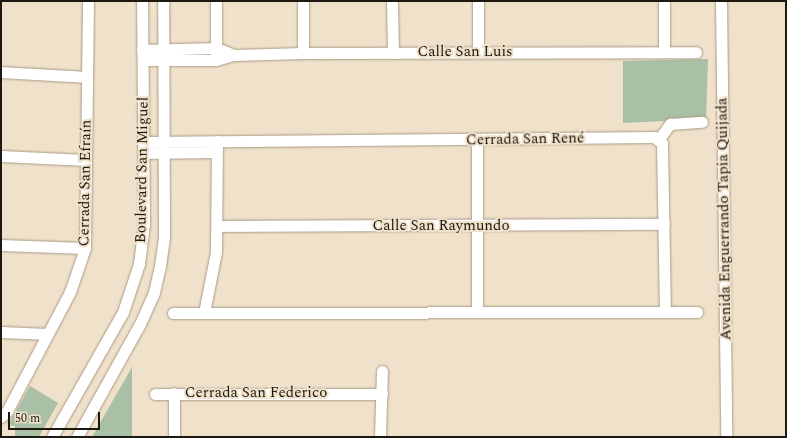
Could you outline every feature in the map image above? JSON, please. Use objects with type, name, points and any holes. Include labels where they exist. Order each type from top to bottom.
[{"type":"street","name":"Cerrada San Efraín","points":[[1,417],[7,411],[70,292],[85,248],[88,1]]},
{"type":"street","name":"Boulevard San Miguel","points":[[52,437],[123,312],[132,290],[139,264],[144,224],[142,1]]},
{"type":"street","name":"Boulevard San Miguel","points":[[77,437],[140,324],[154,292],[164,237],[163,1]]},
{"type":"street","points":[[216,1],[216,60]]},
{"type":"street","points":[[303,1],[303,53]]},
{"type":"street","points":[[392,1],[393,53]]},
{"type":"street","points":[[478,1],[478,52]]},
{"type":"street","points":[[664,1],[664,52]]},
{"type":"street","name":"Avenida Enguerrando Tapia Quijada","points":[[721,1],[726,437]]},
{"type":"street","name":"Calle San Luis","points":[[143,55],[216,48],[234,55]]},
{"type":"street","name":"Calle San Luis","points":[[163,54],[216,60],[234,55],[303,53],[696,52]]},
{"type":"street","points":[[1,72],[87,78]]},
{"type":"street","points":[[665,311],[662,143],[659,139],[670,124],[702,122]]},
{"type":"street","name":"Cerrada San René","points":[[164,147],[217,141],[477,140],[654,137],[659,139]]},
{"type":"street","points":[[476,312],[477,140]]},
{"type":"street","points":[[204,313],[215,268],[217,226],[217,141]]},
{"type":"street","name":"Cerrada San René","points":[[143,147],[164,147],[217,152]]},
{"type":"street","points":[[1,156],[86,160]]},
{"type":"street","name":"Calle San Raymundo","points":[[217,226],[664,224]]},
{"type":"street","points":[[1,245],[85,248]]},
{"type":"street","points":[[173,313],[697,312]]},
{"type":"street","points":[[1,332],[47,334]]},
{"type":"street","points":[[380,437],[382,371]]},
{"type":"street","points":[[155,394],[174,393]]},
{"type":"street","name":"Cerrada San Federico","points":[[174,437],[174,393],[382,394]]},
{"type":"green space","points":[[708,59],[706,119],[623,123],[623,61]]},
{"type":"green space","points":[[132,367],[132,437],[92,437]]},
{"type":"green space","points":[[30,386],[58,403],[39,437],[15,437],[15,426],[8,425]]}]
